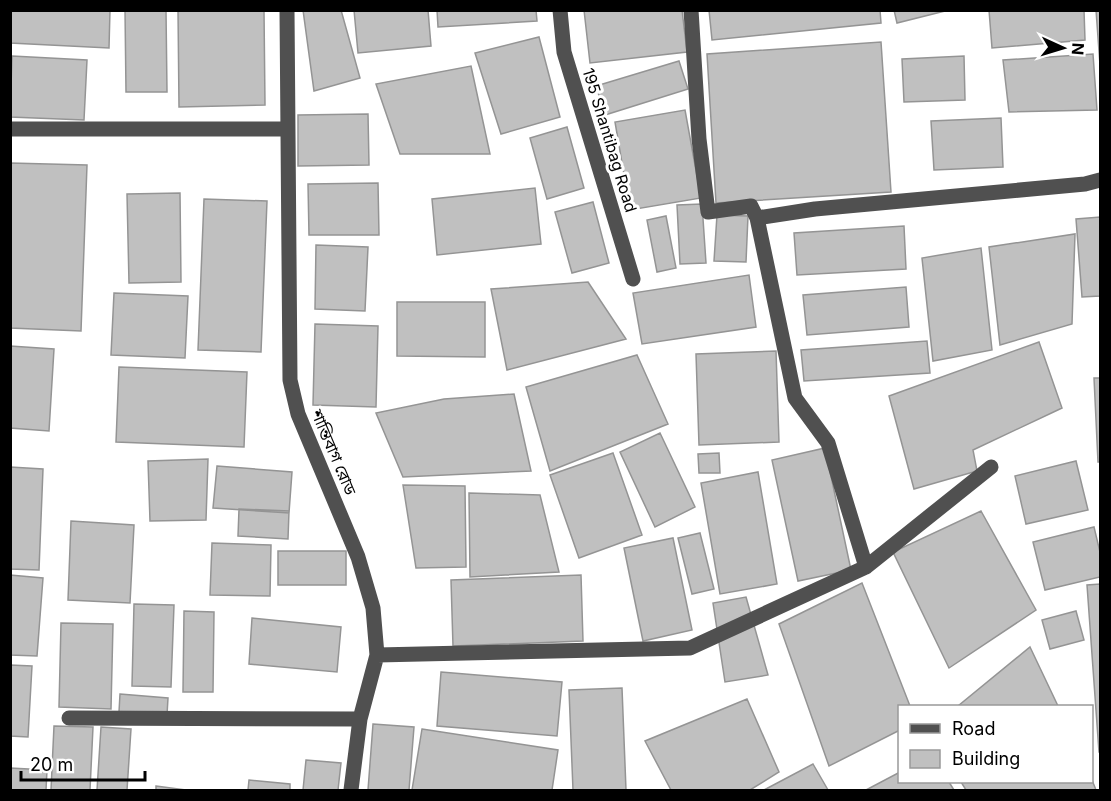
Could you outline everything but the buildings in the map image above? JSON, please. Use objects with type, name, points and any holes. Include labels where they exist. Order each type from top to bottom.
[{"type":"street","name":"শান্তিবাগ রোড","points":[[287,10],[290,380],[298,414],[358,557],[374,608],[377,655],[360,719],[351,790]]},
{"type":"street","name":"195 Shantibag Road","points":[[560,10],[564,52],[633,279]]},
{"type":"street","points":[[691,10],[699,139],[708,212],[751,206],[757,218],[795,398],[828,443],[866,567]]},
{"type":"street","points":[[10,129],[287,129]]},
{"type":"street","points":[[757,218],[815,209],[890,204],[1085,184],[1101,180]]},
{"type":"street","points":[[377,655],[690,648],[866,567],[991,467]]},
{"type":"street","points":[[69,718],[360,719]]}]
